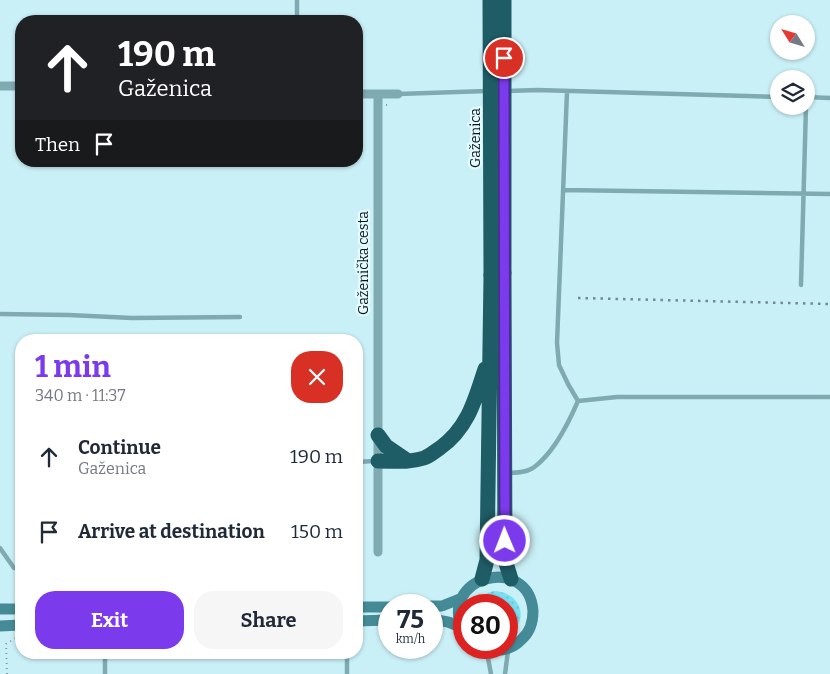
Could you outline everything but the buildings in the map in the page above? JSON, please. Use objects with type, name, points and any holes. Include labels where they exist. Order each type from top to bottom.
[{"type":"highway","name":"Gaženica","points":[[490,0],[498,274]]},
{"type":"highway","points":[[504,0],[498,274],[505,560],[511,579]]},
{"type":"highway","points":[[482,579],[487,560],[490,353],[498,274]]},
{"type":"highway","points":[[378,461],[408,461],[425,458],[451,440],[473,407],[490,353]]},
{"type":"highway","points":[[378,435],[386,446],[408,461]]},
{"type":"main road","points":[[464,594],[482,579],[492,576],[511,579],[523,588],[527,594],[533,614],[532,622],[526,635],[518,643]]},
{"type":"main road","points":[[363,607],[378,607]]},
{"type":"main road","points":[[0,609],[15,609]]},
{"type":"main road","points":[[363,620],[378,620]]},
{"type":"main road","points":[[0,626],[15,625]]},
{"type":"street","points":[[0,86],[15,86]]},
{"type":"street","points":[[363,94],[398,94]]},
{"type":"street","name":"Gaženička cesta","points":[[378,94],[378,552]]},
{"type":"lane","points":[[297,0],[297,15]]},
{"type":"lane","points":[[398,94],[537,90],[770,97]]},
{"type":"lane","points":[[567,92],[557,343],[559,364],[578,401]]},
{"type":"lane","points":[[815,97],[830,98]]},
{"type":"lane","points":[[801,285],[806,115]]},
{"type":"lane","points":[[563,190],[830,194]]},
{"type":"lane","points":[[0,314],[69,314],[132,318],[240,317]]},
{"type":"lane","points":[[578,401],[617,398],[830,397]]},
{"type":"lane","points":[[504,473],[520,473],[532,468],[546,455],[559,437],[578,401]]},
{"type":"lane","points":[[363,462],[378,461]]},
{"type":"lane","points":[[0,548],[14,568]]},
{"type":"lane","points":[[105,659],[105,674]]},
{"type":"lane","points":[[347,659],[347,674]]},
{"type":"lane","points":[[488,659],[491,674]]},
{"type":"lane","points":[[505,674],[506,659]]},
{"type":"path","points":[[7,674],[6,644],[15,639]]},
{"type":"shaded area","points":[[493,591],[507,594],[486,594]]},
{"type":"shaded area","points":[[518,604],[521,615],[518,624]]},
{"type":"railway","points":[[578,298],[830,304]]},
{"type":"route","points":[[504,58],[505,541]]}]
